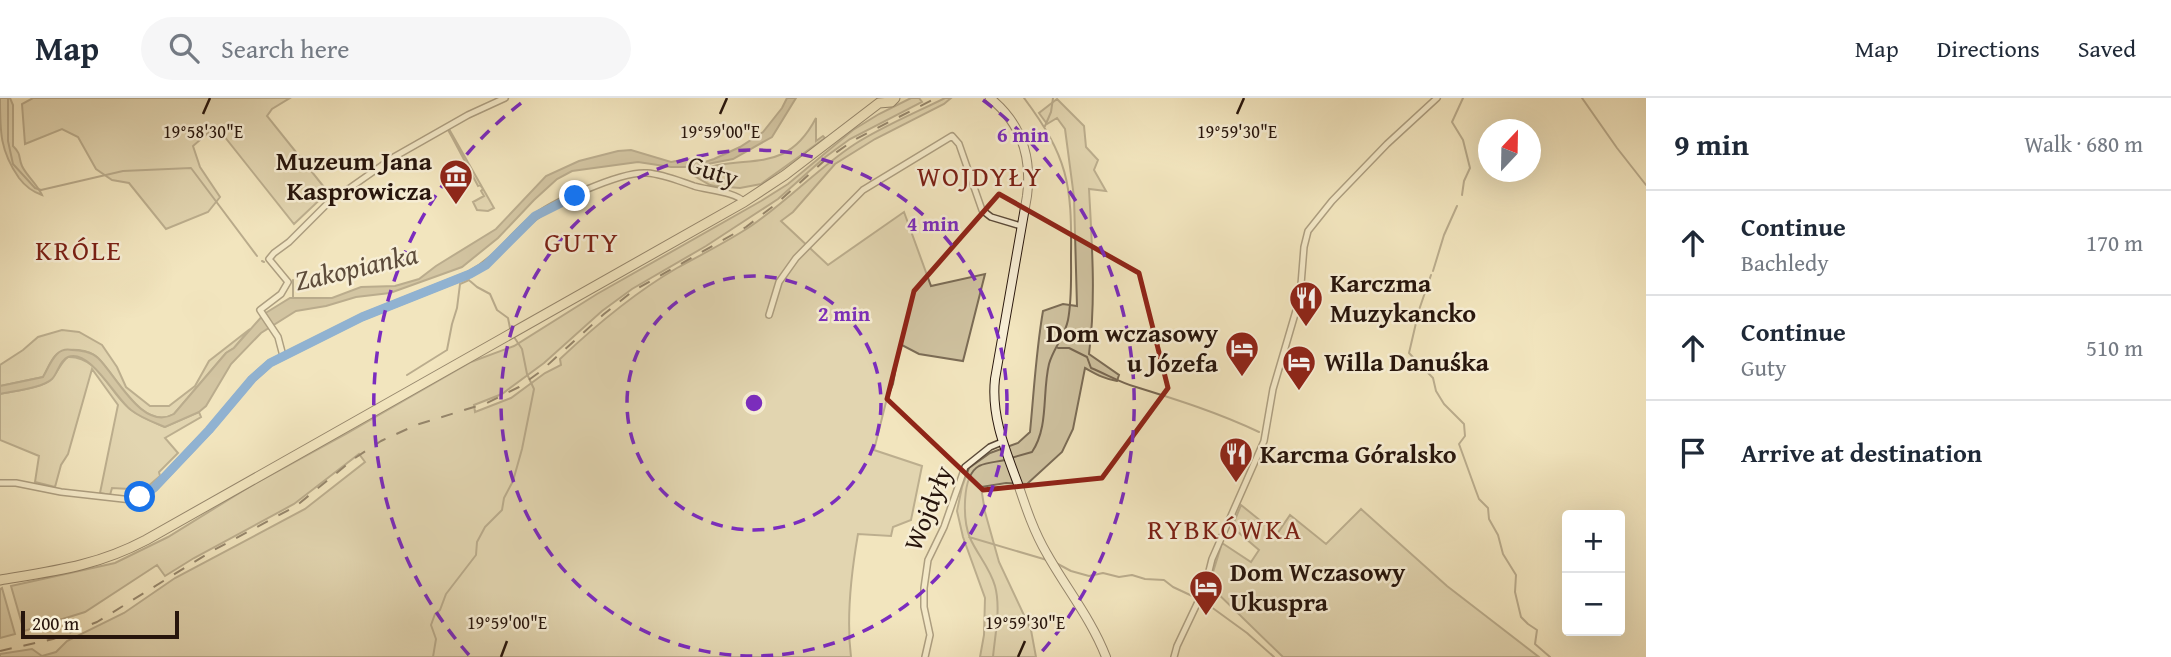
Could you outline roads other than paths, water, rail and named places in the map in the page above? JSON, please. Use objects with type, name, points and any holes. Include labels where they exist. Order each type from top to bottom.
[{"type":"main road","points":[[0,580],[77,567],[131,548],[744,202],[766,189],[866,113],[879,99],[889,102],[895,98]]},
{"type":"street","points":[[283,356],[278,337],[260,310],[284,291],[288,282],[269,259],[274,253],[330,202],[394,157],[468,115],[505,98]]},
{"type":"street","points":[[990,98],[1012,121],[1021,137],[1027,155],[1028,182],[995,384],[996,413],[1013,473],[1042,546],[1107,657]]},
{"type":"street","points":[[1174,657],[1205,587],[1212,559],[1264,441],[1273,389],[1300,297],[1308,231],[1333,199],[1437,98]]},
{"type":"street","points":[[769,315],[779,282],[796,258],[863,190],[952,136],[959,144],[982,210],[991,217],[1021,226]]},
{"type":"street","name":"Guty","points":[[0,483],[132,500],[140,497],[154,488],[261,370],[283,356],[362,317],[478,270],[497,255],[535,216],[611,178],[645,172],[659,174],[737,196],[744,202]]},
{"type":"street","name":"Wojdyły","points":[[925,657],[930,635],[924,597],[928,560],[944,527],[965,467],[990,447],[1004,446]]},
{"type":"waterway","points":[[8,98],[8,141],[13,164],[35,188],[41,190],[123,171],[191,168],[257,256]]},
{"type":"waterway","points":[[1011,458],[1032,452],[1041,432],[1049,364],[1066,326],[1071,288],[1070,209],[1064,172],[1050,137],[1024,98]]},
{"type":"waterway","points":[[1045,126],[1053,98]]},
{"type":"waterway","points":[[1462,195],[1470,168],[1463,140],[1452,122],[1463,98]]},
{"type":"waterway","points":[[1582,98],[1646,185]]},
{"type":"waterway","points":[[1433,271],[1444,235],[1457,206]]},
{"type":"waterway","points":[[1431,275],[1409,353],[1433,378],[1436,391],[1444,404],[1464,424],[1465,436],[1459,444],[1479,499],[1488,508],[1489,519],[1498,535],[1503,554],[1516,575],[1515,592],[1521,617],[1537,630],[1535,644],[1550,657]]},
{"type":"waterway","name":"Zakopianka","points":[[293,280],[293,297]]},
{"type":"waterway","points":[[407,375],[447,350],[460,284],[469,280]]},
{"type":"waterway","points":[[470,281],[490,294],[497,310],[508,318],[510,328]]},
{"type":"waterway","points":[[433,657],[436,639],[431,625],[435,614],[440,610],[446,594],[476,555],[477,542],[485,527],[502,510],[522,449],[534,389],[527,374],[522,349],[514,337]]},
{"type":"waterway","points":[[1058,348],[1069,348],[1087,357],[1091,368],[1125,383],[1198,407],[1259,432]]},
{"type":"waterway","points":[[993,657],[997,594],[990,573],[970,538],[965,499],[973,471],[979,466],[1005,460]]},
{"type":"waterway","points":[[969,537],[1047,560]]},
{"type":"waterway","points":[[1056,563],[1089,576],[1103,573],[1119,577],[1132,575],[1164,580],[1203,601],[1247,633],[1274,657]]},
{"type":"railway","points":[[0,651],[53,639],[97,622],[212,551],[296,506],[355,458],[381,441],[416,425],[487,403],[519,387],[633,291],[746,227],[824,161],[854,140],[936,98]]},
{"type":"place","name":"Muzeum Jana Kasprowicza","points":[[456,206]]},
{"type":"place","name":"Karczma Muzykancko","points":[[1306,328]]},
{"type":"place","name":"Dom wczasowy u Józefa","points":[[1242,378]]},
{"type":"place","name":"Willa Danuśka","points":[[1299,392]]},
{"type":"place","name":"Karcma Góralsko","points":[[1236,484]]},
{"type":"place","name":"Dom Wczasowy Ukuspra","points":[[1206,617]]},
{"type":"district","name":"WOJDYŁY","points":[[980,176]]},
{"type":"district","name":"GUTY","points":[[582,242]]},
{"type":"district","name":"KRÓLE","points":[[79,250]]},
{"type":"district","name":"RYBKÓWKA","points":[[1225,529]]}]
